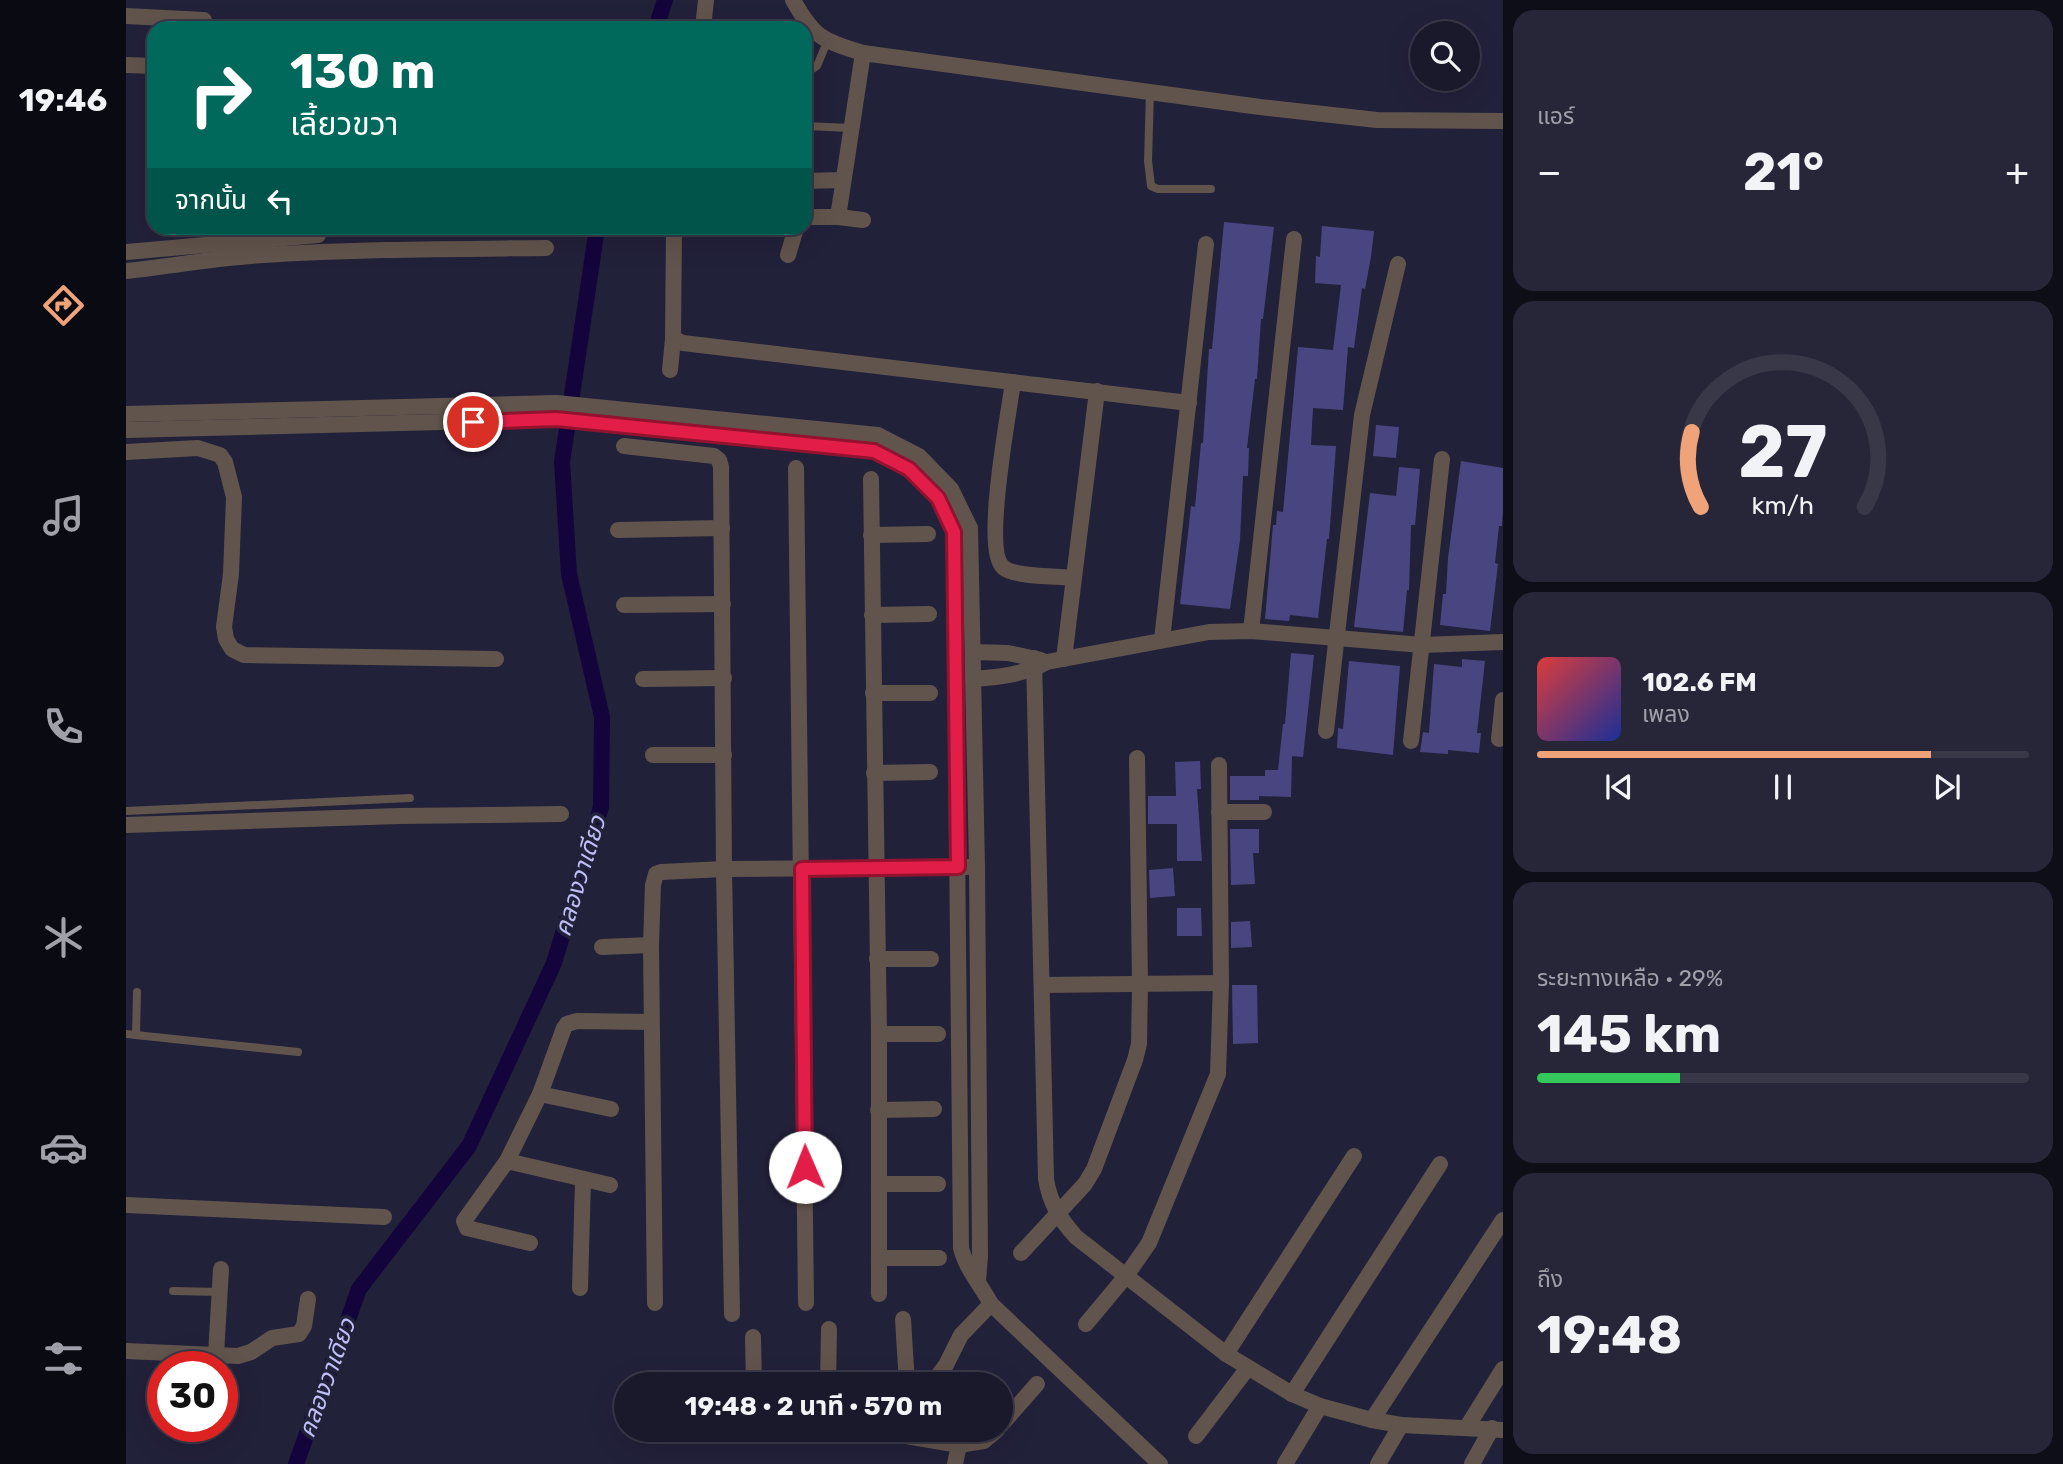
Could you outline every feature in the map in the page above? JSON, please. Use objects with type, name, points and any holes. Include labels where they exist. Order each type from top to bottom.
[{"type":"street","points":[[704,21],[706,0]]},
{"type":"street","points":[[793,0],[806,21]]},
{"type":"street","points":[[126,16],[204,20]]},
{"type":"street","points":[[812,30],[827,42],[863,53],[1260,107],[1377,120],[1503,121]]},
{"type":"street","points":[[838,217],[863,53]]},
{"type":"street","points":[[126,65],[147,66]]},
{"type":"street","points":[[812,181],[842,180]]},
{"type":"street","points":[[812,216],[863,220]]},
{"type":"street","points":[[126,252],[318,235]]},
{"type":"street","points":[[670,370],[674,235]]},
{"type":"street","points":[[788,255],[794,235]]},
{"type":"street","points":[[1251,631],[1294,239]]},
{"type":"street","points":[[1162,640],[1206,244]]},
{"type":"street","points":[[126,271],[148,266],[261,255],[351,250],[546,248]]},
{"type":"street","points":[[1326,731],[1362,415],[1398,264]]},
{"type":"street","points":[[673,339],[683,343],[1189,403]]},
{"type":"street","points":[[1013,382],[994,532],[998,562],[1009,571],[1073,578]]},
{"type":"street","points":[[1064,659],[1097,391]]},
{"type":"street","points":[[126,430],[306,418],[559,411],[755,430],[878,435],[919,456],[951,489],[970,528],[969,665],[977,867],[978,1281]]},
{"type":"street","points":[[126,414],[306,418]]},
{"type":"street","points":[[624,446],[713,456],[719,460],[722,467],[724,869],[732,1314]]},
{"type":"street","points":[[126,452],[198,448],[220,455],[225,462],[234,497],[231,574],[225,627],[226,639],[232,649],[244,655],[496,659]]},
{"type":"street","points":[[1411,741],[1442,459]]},
{"type":"street","points":[[796,468],[806,1303]]},
{"type":"street","points":[[871,480],[879,1034],[879,1294]]},
{"type":"street","points":[[618,530],[722,528]]},
{"type":"street","points":[[871,535],[928,534]]},
{"type":"street","points":[[624,605],[723,604]]},
{"type":"street","points":[[872,615],[929,614]]},
{"type":"street","points":[[969,665],[1010,676],[1038,663],[1209,632],[1251,631],[1422,645],[1503,642]]},
{"type":"street","points":[[969,665],[1008,653],[1038,663]]},
{"type":"street","points":[[1038,663],[1046,1179],[1049,1198],[1057,1215],[1076,1237],[1226,1354],[1292,1394],[1320,1406],[1401,1425],[1498,1429]]},
{"type":"street","points":[[969,665],[958,867],[961,1248],[965,1264],[991,1304],[1160,1464]]},
{"type":"street","points":[[643,679],[724,678]]},
{"type":"street","points":[[873,693],[930,693]]},
{"type":"street","points":[[1499,739],[1503,700]]},
{"type":"street","points":[[653,755],[724,755]]},
{"type":"street","points":[[1021,1253],[1085,1184],[1094,1169],[1124,1093],[1139,1044],[1137,758]]},
{"type":"street","points":[[1086,1324],[1126,1276],[1149,1243],[1217,1074],[1220,984],[1219,765]]},
{"type":"street","points":[[874,773],[930,772]]},
{"type":"street","points":[[1219,812],[1265,812]]},
{"type":"street","points":[[126,825],[561,814]]},
{"type":"street","points":[[655,1303],[651,946],[653,884],[656,874],[724,869],[977,867]]},
{"type":"street","points":[[602,947],[651,946]]},
{"type":"street","points":[[877,959],[931,958]]},
{"type":"street","points":[[1042,985],[1220,984]]},
{"type":"street","points":[[530,1242],[467,1228],[464,1225],[466,1217],[507,1161],[540,1094],[567,1024],[576,1021],[651,1022]]},
{"type":"street","points":[[879,1034],[939,1034]]},
{"type":"street","points":[[540,1094],[611,1109]]},
{"type":"street","points":[[878,1110],[934,1109]]},
{"type":"street","points":[[1226,1354],[1354,1156]]},
{"type":"street","points":[[507,1161],[610,1185]]},
{"type":"street","points":[[1292,1394],[1440,1164]]},
{"type":"street","points":[[580,1288],[583,1180]]},
{"type":"street","points":[[879,1184],[938,1184]]},
{"type":"street","points":[[126,1205],[384,1217]]},
{"type":"street","points":[[1373,1420],[1503,1220]]},
{"type":"street","points":[[879,1258],[939,1258]]},
{"type":"street","points":[[216,1351],[221,1269]]},
{"type":"street","points":[[238,1356],[251,1352],[272,1338],[299,1334],[304,1326],[307,1299]]},
{"type":"street","points":[[941,1372],[961,1335],[991,1304]]},
{"type":"street","points":[[903,1319],[906,1372]]},
{"type":"street","points":[[828,1372],[829,1329]]},
{"type":"street","points":[[752,1337],[753,1372]]},
{"type":"street","points":[[126,1351],[147,1352]]},
{"type":"street","points":[[1196,1436],[1247,1369]]},
{"type":"street","points":[[1468,1427],[1503,1369]]},
{"type":"street","points":[[1013,1411],[1037,1384]]},
{"type":"street","points":[[1285,1464],[1320,1406]]},
{"type":"street","points":[[1378,1464],[1401,1425]]},
{"type":"street","points":[[1472,1464],[1498,1429]]},
{"type":"street","points":[[946,1442],[960,1445],[978,1442]]},
{"type":"street","points":[[955,1464],[960,1445]]},
{"type":"lane","points":[[812,69],[817,66],[827,42]]},
{"type":"lane","points":[[1150,92],[1148,161],[1151,186],[1158,190],[1211,190]]},
{"type":"lane","points":[[812,126],[851,128]]},
{"type":"lane","points":[[126,811],[410,798]]},
{"type":"lane","points":[[137,992],[131,1034],[298,1052]]},
{"type":"lane","points":[[173,1291],[220,1292]]},
{"type":"building","points":[[1224,222],[1274,227],[1247,448],[1248,476],[1243,476],[1240,540],[1230,609],[1180,604],[1191,506],[1195,507],[1203,443],[1209,349],[1212,349]]},
{"type":"building","points":[[1322,226],[1374,231],[1371,257],[1365,289],[1362,288],[1354,348],[1348,347],[1343,410],[1313,408],[1311,445],[1336,446],[1329,539],[1318,618],[1290,615],[1289,621],[1265,619],[1273,525],[1276,525],[1277,511],[1283,512],[1298,347],[1333,350],[1341,285],[1315,283],[1316,256],[1320,257]]},
{"type":"building","points":[[1376,425],[1399,427],[1396,458],[1373,456]]},
{"type":"building","points":[[1461,461],[1503,468],[1502,526],[1499,526],[1495,563],[1498,564],[1490,631],[1440,625]]},
{"type":"building","points":[[1399,467],[1420,469],[1415,525],[1411,525],[1409,590],[1403,632],[1354,627],[1370,493],[1396,496]]},
{"type":"building","points":[[1291,653],[1314,655],[1303,757],[1292,756],[1291,797],[1259,796],[1259,800],[1230,800],[1230,776],[1265,776],[1265,770],[1278,770]]},
{"type":"building","points":[[1462,659],[1485,661],[1477,733],[1481,733],[1479,753],[1448,750],[1448,754],[1420,752],[1423,732],[1429,733],[1434,664],[1462,667]]},
{"type":"building","points":[[1349,661],[1400,666],[1393,755],[1337,748],[1338,728],[1343,729]]},
{"type":"building","points":[[1200,761],[1201,789],[1197,789],[1202,861],[1177,861],[1177,824],[1148,824],[1148,796],[1176,796],[1175,762]]},
{"type":"building","points":[[1230,829],[1259,829],[1259,853],[1253,853],[1255,884],[1231,885]]},
{"type":"building","points":[[1173,868],[1175,896],[1150,898],[1149,870]]},
{"type":"building","points":[[1177,908],[1201,908],[1202,936],[1177,936]]},
{"type":"building","points":[[1250,921],[1252,947],[1231,948],[1231,922]]},
{"type":"building","points":[[1232,985],[1257,985],[1258,1043],[1233,1044]]},
{"type":"waterway","name":"คลองวาเดียว","points":[[658,21],[665,0]]},
{"type":"waterway","name":"คลองวาเดียว","points":[[296,1464],[359,1289],[469,1146],[554,963],[601,807],[602,717],[569,574],[562,462],[596,235]]},
{"type":"route","points":[[473,422],[556,419],[874,451],[909,469],[938,498],[954,532],[958,867],[802,869],[805,1167]]}]
